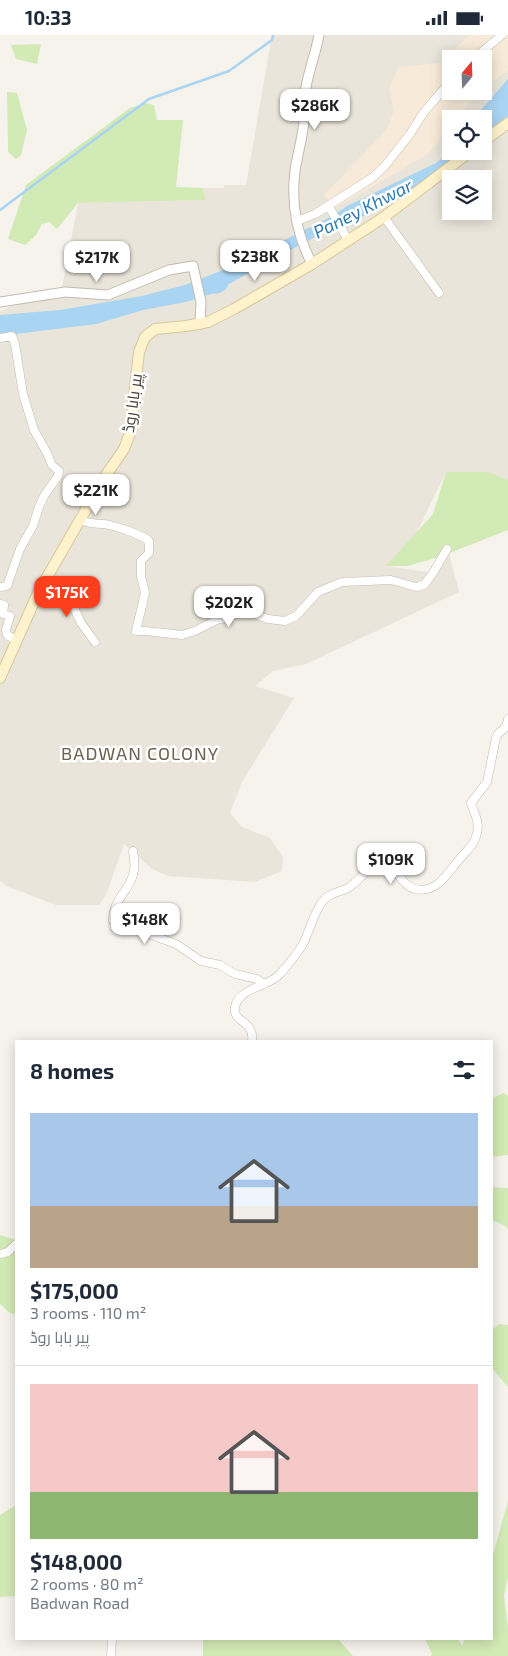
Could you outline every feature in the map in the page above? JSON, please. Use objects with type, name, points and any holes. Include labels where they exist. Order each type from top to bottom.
[{"type":"main road","points":[[492,135],[508,123]]},
{"type":"main road","points":[[200,324],[219,317],[312,264],[384,217],[459,160]]},
{"type":"main road","name":"پیر بابا روڈ","points":[[0,678],[38,593],[104,478],[124,449],[133,417],[139,352],[145,337],[155,329],[200,324]]},
{"type":"street","points":[[312,264],[305,249],[294,207],[295,169],[304,127],[304,103],[308,75],[319,35]]},
{"type":"street","points":[[484,50],[502,35]]},
{"type":"street","points":[[298,224],[360,187],[384,167],[410,134],[424,112],[442,91]]},
{"type":"street","points":[[328,205],[348,240]]},
{"type":"street","points":[[384,217],[439,293]]},
{"type":"street","points":[[0,302],[65,292],[108,295],[170,270],[193,266],[201,302],[200,324]]},
{"type":"street","points":[[0,338],[12,335],[23,394],[34,429],[52,465],[59,471],[58,476],[44,496],[33,526],[20,549],[6,586],[0,587]]},
{"type":"street","points":[[80,520],[96,525],[105,524],[142,536],[149,541],[149,553],[141,561],[145,593],[136,631],[182,635],[222,619],[236,610],[243,610],[268,619],[285,621],[296,616],[318,592],[342,582],[391,580],[416,587],[424,585],[447,549]]},
{"type":"street","points":[[38,593],[74,607],[81,623],[95,642]]},
{"type":"street","points":[[211,598],[222,619]]},
{"type":"street","points":[[0,604],[4,605],[3,614],[10,616],[6,630],[7,635],[17,641]]},
{"type":"street","points":[[252,1040],[250,1028],[235,1013],[235,1005],[239,998],[247,992],[272,981],[278,976],[304,942],[310,923],[322,901],[328,895],[350,887],[367,869],[384,861],[390,865],[404,883],[414,889],[423,889],[441,882],[473,843],[478,825],[471,803],[485,786],[496,738],[506,727],[508,719]]},
{"type":"street","points":[[133,851],[135,865],[133,876],[114,907],[113,921],[176,944],[201,961],[220,965],[235,973],[254,978],[264,984]]},
{"type":"street","points":[[0,1255],[8,1252],[15,1246]]},
{"type":"street","points":[[111,1656],[112,1640]]},
{"type":"shaded area","points":[[272,35],[508,35],[508,494],[446,472],[416,534],[387,566],[433,573],[449,553],[459,592],[306,664],[273,671],[255,686],[294,698],[242,782],[230,813],[242,827],[270,838],[283,857],[282,871],[255,882],[168,876],[152,869],[124,844],[106,895],[99,905],[56,905],[6,886],[0,881],[0,311],[28,299],[62,288],[78,203],[204,200],[203,188],[224,188],[224,185],[246,185]]},
{"type":"shaded area","points":[[470,35],[508,35],[508,70],[492,83],[492,50],[453,50]]},
{"type":"shaded area","points":[[442,60],[442,100],[473,100],[465,110],[442,110],[442,136],[428,154],[334,209],[324,195],[388,128],[394,110],[389,89],[398,67],[439,63]]},
{"type":"green space","points":[[41,44],[37,64],[16,59],[11,45]]},
{"type":"green space","points":[[7,92],[17,93],[27,130],[21,155],[16,159],[8,152]]},
{"type":"green space","points":[[146,103],[154,105],[157,120],[183,120],[176,187],[203,188],[205,200],[78,203],[57,229],[49,222],[42,224],[36,235],[25,245],[8,239],[26,185],[130,108]]},
{"type":"green space","points":[[446,472],[489,472],[508,480],[508,530],[442,556],[408,566],[386,566],[433,514]]},
{"type":"green space","points":[[504,1093],[508,1096],[508,1155],[493,1157],[493,1099]]},
{"type":"green space","points":[[493,1187],[508,1188],[508,1229],[504,1225],[493,1221]]},
{"type":"green space","points":[[0,1235],[15,1240],[15,1315],[10,1313],[0,1304]]},
{"type":"green space","points":[[499,1324],[508,1325],[508,1387],[493,1369],[493,1329]]},
{"type":"green space","points":[[508,1501],[508,1577],[504,1596],[508,1627],[508,1656],[431,1656],[432,1654],[425,1640],[459,1640],[462,1646],[465,1640],[493,1640],[493,1555]]},
{"type":"green space","points":[[15,1506],[15,1596],[0,1597],[0,1515]]},
{"type":"green space","points":[[203,1640],[339,1640],[353,1656],[203,1656]]},
{"type":"water","points":[[508,79],[508,116],[492,129],[492,110],[481,110],[490,100],[492,100],[492,97]]},
{"type":"water","name":"Paney Khwar","points":[[442,158],[442,160],[456,160],[437,175],[339,230],[336,227],[309,240],[229,284],[220,293],[143,310],[96,324],[0,336],[0,315],[60,310],[142,296],[185,285],[223,270],[323,221],[349,205],[436,163]]},
{"type":"waterway","points":[[0,210],[149,99],[229,71],[272,40],[273,35]]},
{"type":"district","name":"BADWAN COLONY","points":[[140,754]]}]
